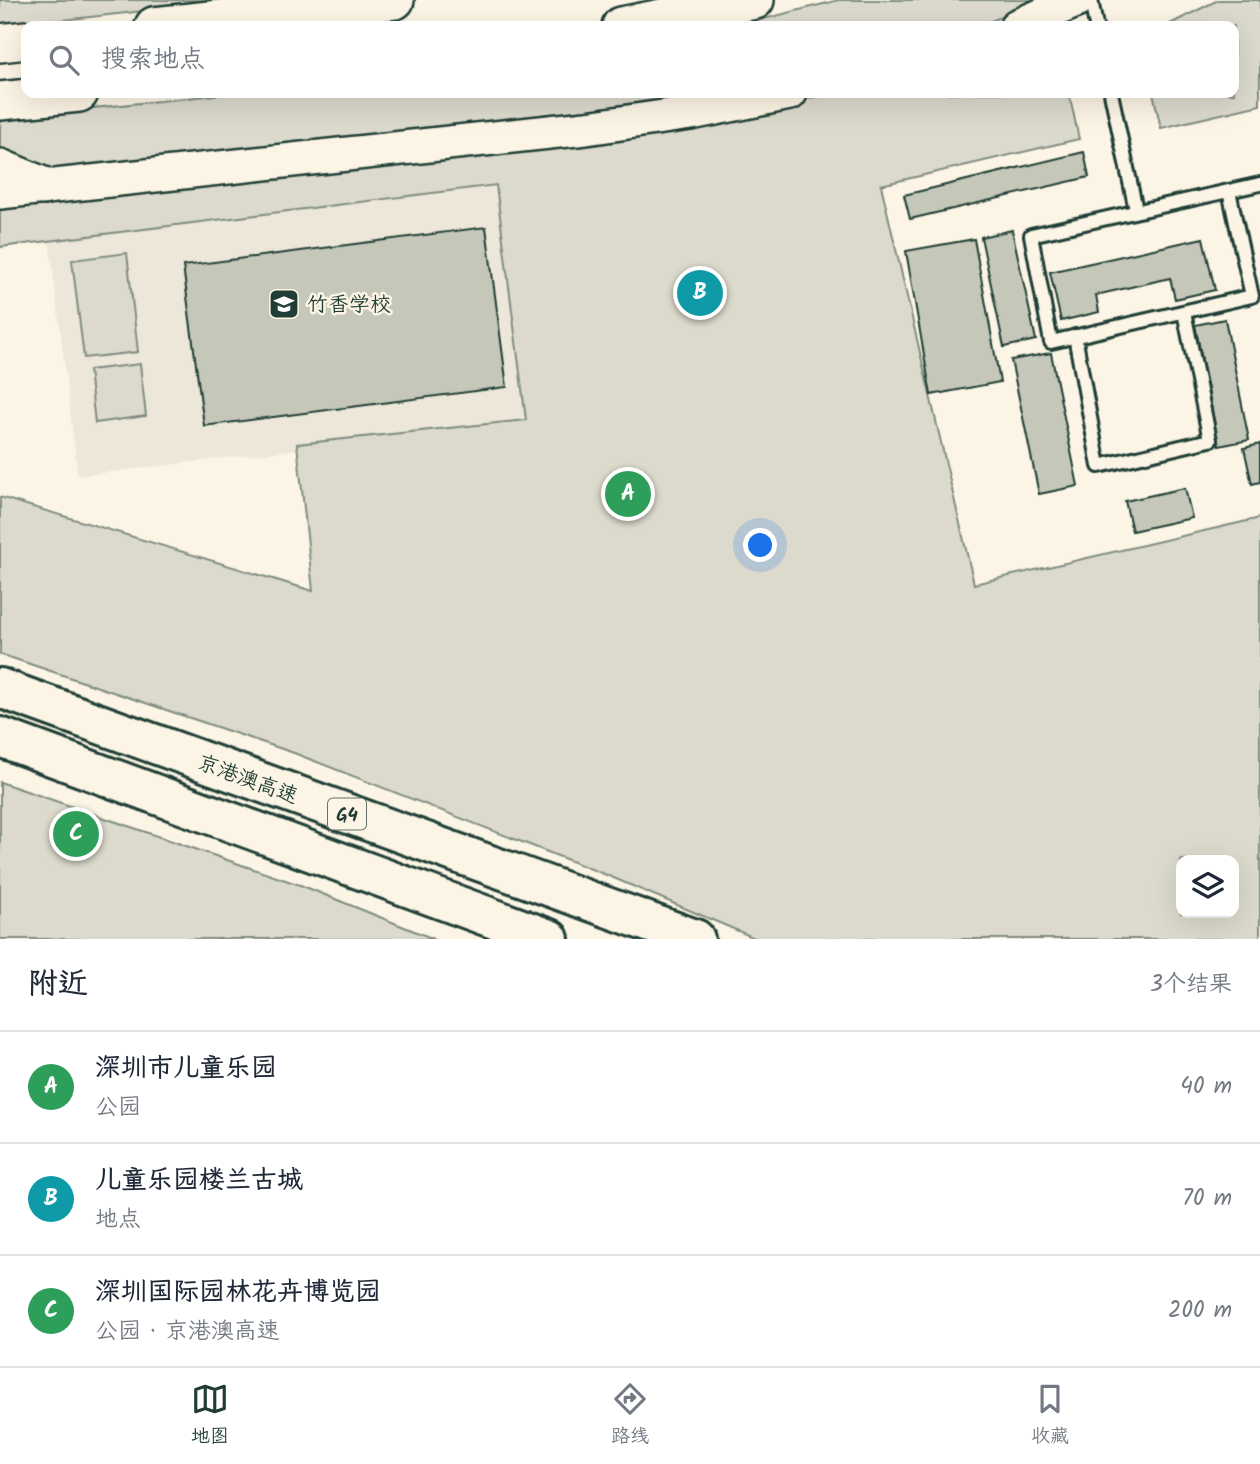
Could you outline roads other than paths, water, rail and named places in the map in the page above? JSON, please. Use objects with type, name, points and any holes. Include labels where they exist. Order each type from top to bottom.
[{"type":"highway","name":"京港澳高速","points":[[0,688],[695,939]]},
{"type":"highway","name":"G4","points":[[0,737],[549,939]]},
{"type":"main road","points":[[200,21],[395,0]]},
{"type":"main road","points":[[647,21],[755,0]]},
{"type":"main road","points":[[1029,21],[1079,0]]},
{"type":"main road","points":[[0,43],[21,41]]},
{"type":"main road","points":[[0,102],[35,98]]},
{"type":"main road","points":[[0,192],[586,128],[691,113],[765,98]]},
{"type":"main road","points":[[0,168],[43,187]]},
{"type":"lane","points":[[1091,0],[1095,21]]},
{"type":"lane","points":[[1112,98],[1136,211]]},
{"type":"lane","points":[[1229,191],[1252,296],[1051,342],[1031,235],[1260,184]]},
{"type":"lane","points":[[1075,336],[1099,466],[1210,440],[1184,312]]},
{"type":"place","name":"儿童乐园楼兰古城","points":[[700,293]]},
{"type":"place","name":"竹香学校","points":[[284,304]]},
{"type":"place","name":"深圳市儿童乐园","points":[[628,494]]},
{"type":"place","name":"深圳国际园林花卉博览园","points":[[76,834]]}]
